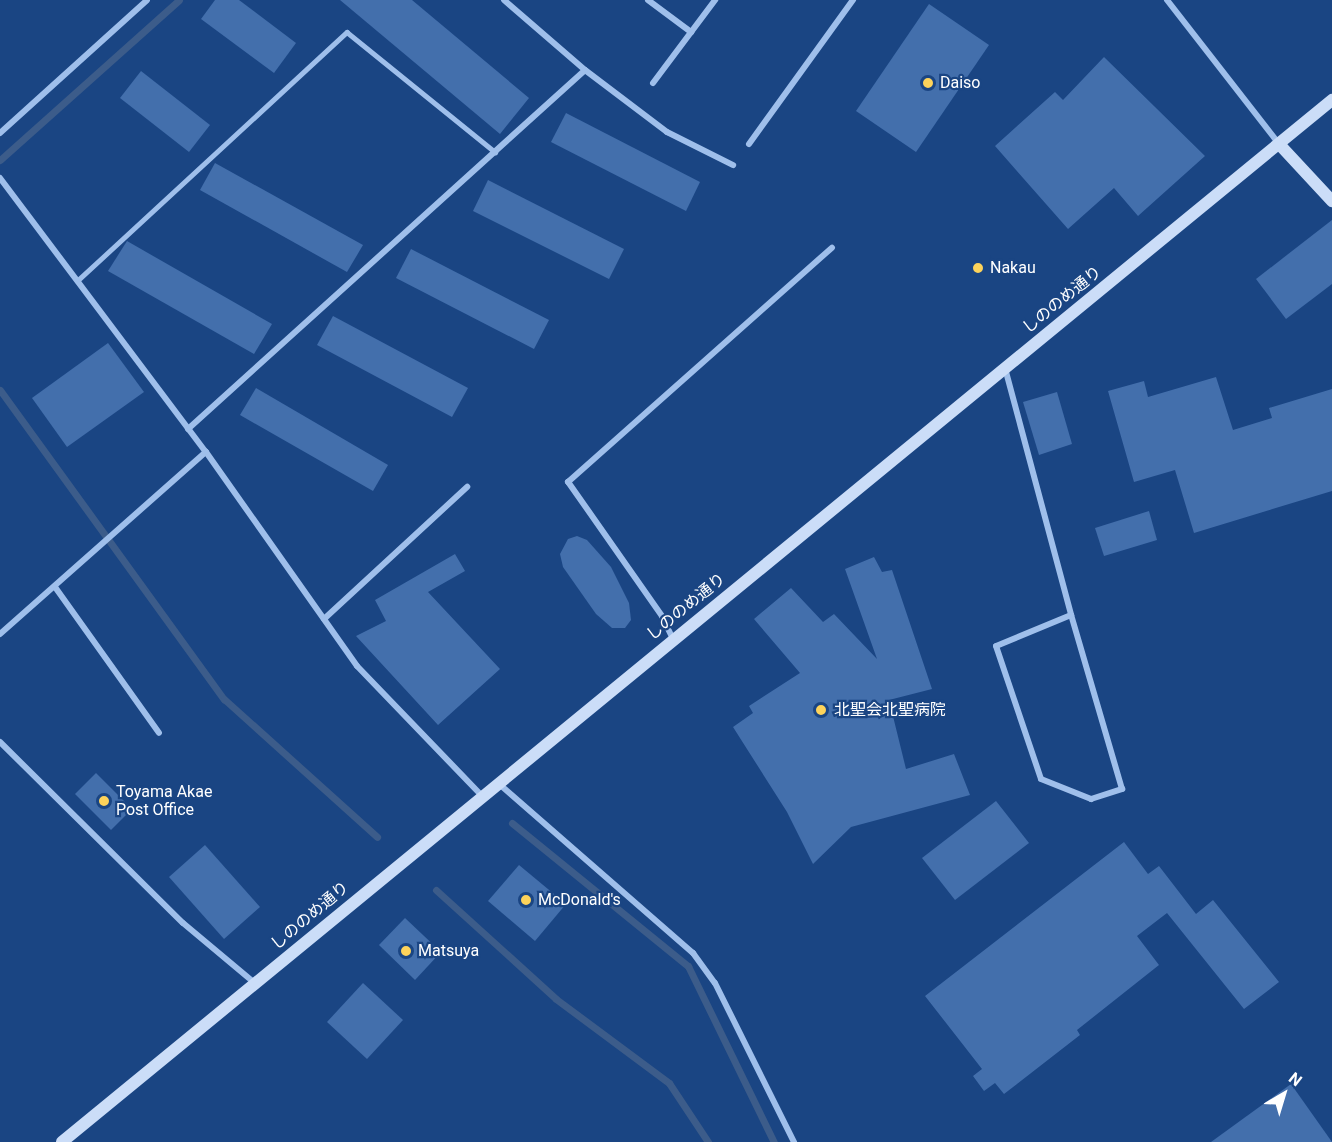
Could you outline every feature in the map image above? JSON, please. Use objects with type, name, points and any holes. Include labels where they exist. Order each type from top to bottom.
[{"type":"main road","name":"しののめ通り","points":[[62,1142],[76,1138],[481,795],[1332,100]]},
{"type":"main road","points":[[1279,144],[1332,201]]},
{"type":"street","points":[[0,133],[147,0]]},
{"type":"street","points":[[504,0],[585,70],[667,132],[733,165]]},
{"type":"street","points":[[648,0],[691,32]]},
{"type":"street","points":[[653,83],[715,0]]},
{"type":"street","points":[[749,144],[853,0]]},
{"type":"street","points":[[1167,0],[1279,144]]},
{"type":"street","points":[[188,429],[585,70]]},
{"type":"street","points":[[0,178],[206,453],[357,666],[481,795]]},
{"type":"street","points":[[673,639],[662,616],[568,482],[832,248]]},
{"type":"street","points":[[1005,368],[1071,615],[1122,789],[1091,799],[1041,778],[996,645],[1071,615]]},
{"type":"street","points":[[0,634],[206,453]]},
{"type":"street","points":[[324,619],[467,487]]},
{"type":"street","points":[[55,587],[159,733]]},
{"type":"street","points":[[0,742],[183,923],[256,984]]},
{"type":"street","points":[[498,782],[693,953],[715,983],[794,1142]]},
{"type":"lane","points":[[77,281],[346,32],[495,152]]},
{"type":"building","points":[[215,0],[239,0],[296,43],[274,73],[201,19]]},
{"type":"building","points":[[340,0],[412,0],[529,98],[500,134]]},
{"type":"building","points":[[929,4],[989,45],[916,152],[856,111]]},
{"type":"building","points":[[1104,57],[1205,156],[1138,216],[1114,188],[1068,229],[995,146],[1055,92],[1063,100]]},
{"type":"building","points":[[141,71],[210,125],[189,152],[120,98]]},
{"type":"building","points":[[566,113],[700,182],[686,211],[551,142]]},
{"type":"building","points":[[215,163],[363,245],[347,272],[200,190]]},
{"type":"building","points":[[488,180],[624,249],[609,279],[473,211]]},
{"type":"building","points":[[1332,220],[1332,284],[1286,319],[1256,279]]},
{"type":"building","points":[[127,241],[272,324],[254,354],[108,271]]},
{"type":"building","points":[[411,249],[549,320],[534,349],[396,278]]},
{"type":"building","points":[[333,316],[468,388],[452,417],[317,345]]},
{"type":"building","points":[[108,343],[144,392],[67,447],[32,398]]},
{"type":"building","points":[[1216,377],[1233,430],[1272,418],[1269,408],[1332,389],[1332,491],[1194,533],[1175,470],[1134,482],[1108,391],[1144,381],[1148,397]]},
{"type":"building","points":[[256,388],[388,465],[373,491],[240,415]]},
{"type":"building","points":[[1057,392],[1072,444],[1039,455],[1023,402]]},
{"type":"building","points":[[1149,511],[1157,540],[1104,556],[1095,528]]},
{"type":"building","points":[[577,536],[587,540],[611,567],[629,603],[631,620],[625,628],[612,628],[596,614],[563,567],[560,554],[568,539]]},
{"type":"building","points":[[455,554],[465,571],[428,592],[500,669],[438,725],[356,636],[386,621],[375,600]]},
{"type":"building","name":"北聖会北聖病院","points":[[874,557],[882,572],[892,570],[932,689],[889,700],[906,769],[954,754],[970,795],[851,827],[813,864],[787,812],[733,727],[753,713],[749,706],[800,673],[754,619],[791,588],[823,622],[834,614],[877,659],[845,569]]},
{"type":"building","points":[[96,773],[132,809],[111,830],[75,794]]},
{"type":"building","points":[[996,801],[1029,843],[955,900],[922,858]]},
{"type":"building","points":[[1124,842],[1148,874],[1159,866],[1196,914],[1213,900],[1279,982],[1244,1009],[1167,913],[1137,936],[1159,965],[1077,1030],[1080,1035],[1004,1094],[995,1083],[984,1091],[973,1076],[982,1069],[925,996]]},
{"type":"building","points":[[205,845],[260,907],[224,939],[169,877]]},
{"type":"building","points":[[519,865],[566,904],[535,941],[488,901]]},
{"type":"building","points":[[405,918],[441,952],[415,980],[379,945]]},
{"type":"building","points":[[363,983],[403,1020],[367,1059],[327,1022]]},
{"type":"building","points":[[1291,1084],[1332,1142],[1211,1142]]},
{"type":"waterway","points":[[0,160],[179,0]]},
{"type":"waterway","points":[[0,390],[224,699],[377,837]]},
{"type":"waterway","points":[[512,823],[688,966],[774,1142]]},
{"type":"waterway","points":[[436,890],[556,999],[669,1083],[708,1142]]},
{"type":"place","name":"Daiso","points":[[928,83]]},
{"type":"place","name":"Nakau","points":[[978,268]]},
{"type":"place","name":"北聖会北聖病院","points":[[821,710]]},
{"type":"place","name":"Toyama Akae Post Office","points":[[104,801]]},
{"type":"place","name":"McDonald's","points":[[526,900]]},
{"type":"place","name":"Matsuya","points":[[406,951]]}]
